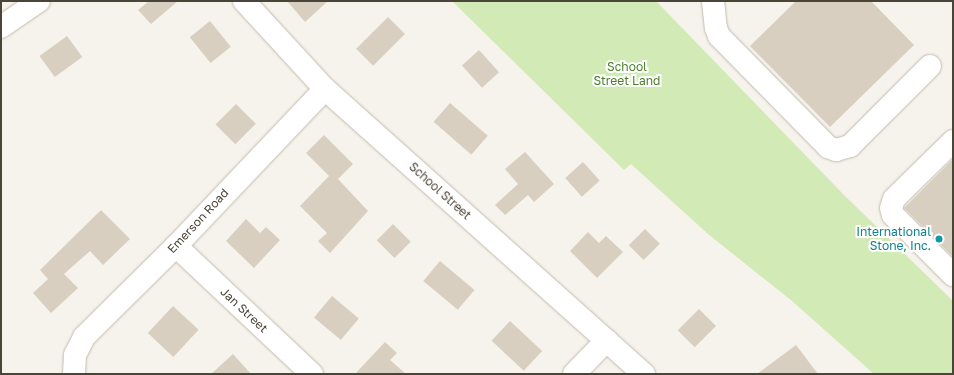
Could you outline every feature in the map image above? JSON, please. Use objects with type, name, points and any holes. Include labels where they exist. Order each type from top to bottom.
[{"type":"street","points":[[1,27],[39,1]]},
{"type":"street","name":"School Street","points":[[244,1],[325,89],[644,374]]},
{"type":"street","points":[[713,1],[716,28],[719,36],[828,147],[836,150],[850,146],[930,66]]},
{"type":"street","name":"Emerson Road","points":[[74,365],[89,331],[176,246],[325,89]]},
{"type":"street","points":[[953,141],[894,199],[891,208],[893,215],[953,275]]},
{"type":"street","name":"Jan Street","points":[[176,246],[312,374]]},
{"type":"street","points":[[574,374],[607,340]]},
{"type":"green space","name":"School Street Land","points":[[452,1],[656,1],[844,195],[953,301],[953,374],[874,374],[792,301],[708,234],[631,164],[624,170]]},
{"type":"building","points":[[149,1],[178,1],[151,24],[138,10]]},
{"type":"building","points":[[287,1],[328,1],[305,22]]},
{"type":"building","points":[[796,1],[871,1],[914,45],[830,127],[750,46]]},
{"type":"building","points":[[388,17],[405,34],[373,66],[356,49]]},
{"type":"building","points":[[210,21],[231,47],[211,63],[190,37]]},
{"type":"building","points":[[67,36],[82,57],[55,77],[39,56]]},
{"type":"building","points":[[479,50],[499,72],[482,88],[462,65]]},
{"type":"building","points":[[450,103],[488,136],[471,155],[434,122]]},
{"type":"building","points":[[236,104],[256,124],[235,144],[215,125]]},
{"type":"building","points":[[324,135],[353,164],[338,179],[368,211],[330,253],[318,241],[327,233],[300,206],[329,176],[306,153]]},
{"type":"building","points":[[525,152],[554,184],[534,202],[528,195],[505,215],[495,205],[518,184],[505,169]]},
{"type":"building","name":"International Stone, Inc.","points":[[953,159],[953,257],[904,208]]},
{"type":"building","points":[[583,162],[600,181],[582,197],[565,178]]},
{"type":"building","points":[[101,210],[130,239],[103,265],[90,251],[64,274],[78,288],[51,313],[33,293],[48,279],[40,270]]},
{"type":"building","points":[[246,219],[260,233],[266,227],[280,240],[254,268],[226,241]]},
{"type":"building","points":[[393,224],[411,242],[394,258],[377,240]]},
{"type":"building","points":[[645,229],[660,244],[644,260],[629,245]]},
{"type":"building","points":[[588,232],[599,243],[606,236],[623,252],[597,278],[570,251]]},
{"type":"building","points":[[440,261],[474,290],[458,310],[423,281]]},
{"type":"building","points":[[332,296],[359,318],[341,340],[314,317]]},
{"type":"building","points":[[173,306],[199,330],[173,357],[148,333]]},
{"type":"building","points":[[699,309],[716,326],[695,347],[678,330]]},
{"type":"building","points":[[510,321],[542,351],[524,371],[492,341]]},
{"type":"building","points":[[385,342],[397,353],[390,360],[406,374],[355,374]]},
{"type":"building","points":[[796,345],[818,374],[757,374]]},
{"type":"building","points":[[233,354],[251,374],[211,374]]},
{"type":"place","name":"International Stone, Inc.","points":[[939,239]]}]
